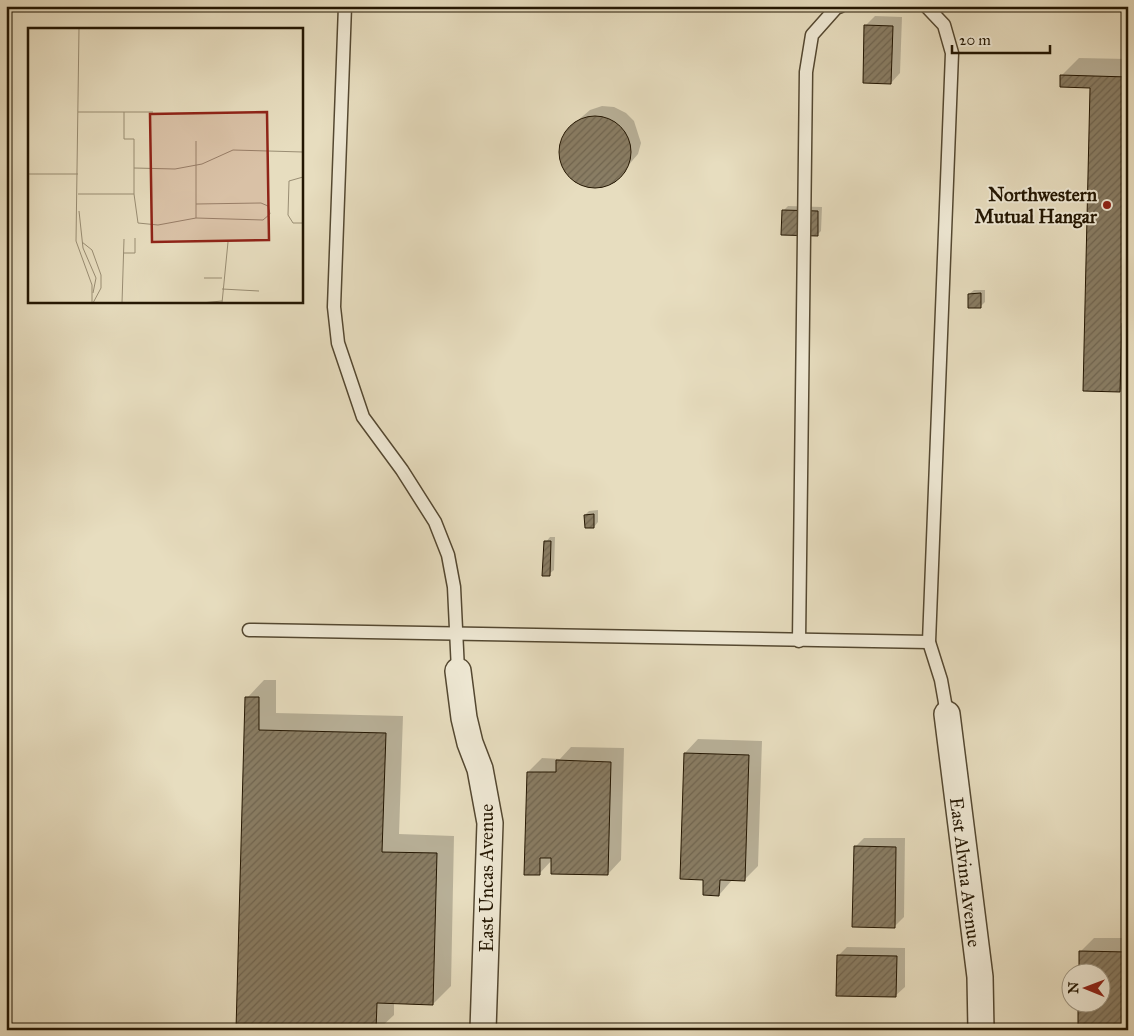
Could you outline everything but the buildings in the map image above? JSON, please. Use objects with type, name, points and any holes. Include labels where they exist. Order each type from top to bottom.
[{"type":"street","name":"East Uncas Avenue","points":[[458,671],[464,718],[482,778],[490,823],[483,1030]]},
{"type":"street","name":"East Alvina Avenue","points":[[947,714],[980,977],[981,1030]]},
{"type":"lane","points":[[345,6],[334,308],[338,343],[363,417],[402,470],[435,522],[448,555],[454,587],[458,671]]},
{"type":"lane","points":[[799,641],[806,72],[812,36],[836,8],[841,6]]},
{"type":"lane","points":[[926,6],[944,25],[952,52],[929,642],[941,680],[947,714]]},
{"type":"lane","points":[[249,630],[929,642]]},
{"type":"place","name":"Northwestern Mutual Hangar","points":[[1107,205]]}]
